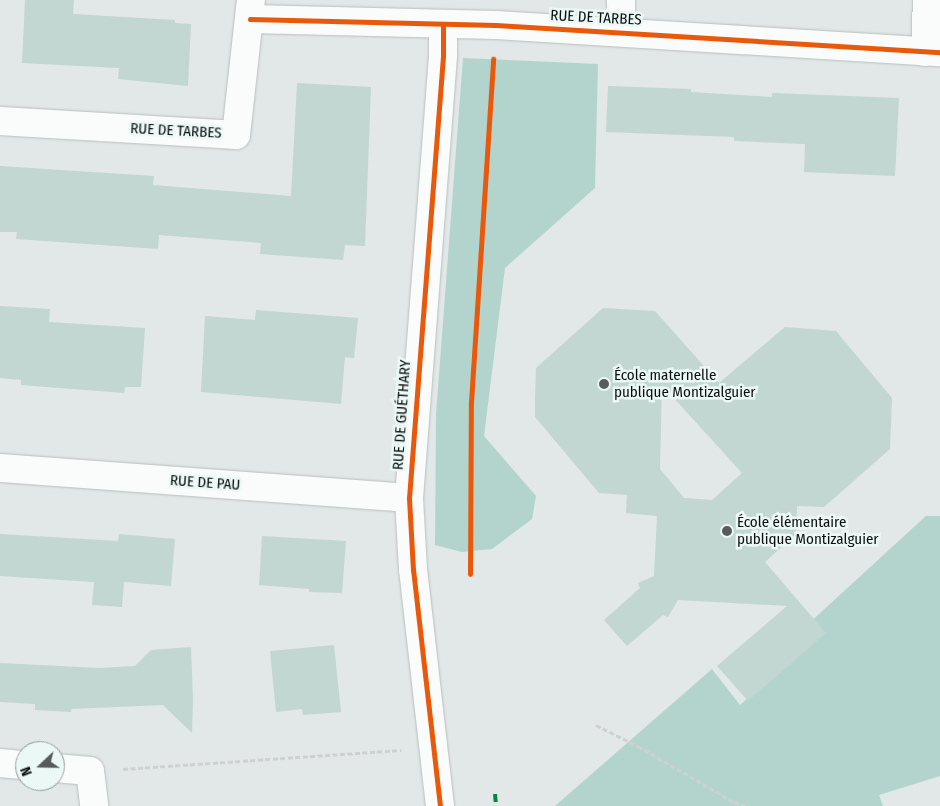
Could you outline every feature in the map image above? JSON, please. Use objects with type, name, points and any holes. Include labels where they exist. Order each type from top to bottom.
[{"type":"street","points":[[621,0],[621,31]]},
{"type":"street","points":[[928,0],[932,52]]},
{"type":"street","name":"RUE DE TARBES","points":[[0,121],[236,135],[250,10],[443,24],[621,31],[932,52]]},
{"type":"street","name":"RUE DE GUÉTHARY","points":[[440,806],[413,570],[409,498],[443,54],[443,24]]},
{"type":"street","name":"RUE DE PAU","points":[[0,468],[409,498]]},
{"type":"street","points":[[0,763],[15,764]]},
{"type":"street","points":[[65,769],[90,771],[94,806]]},
{"type":"path","points":[[596,725],[638,746],[734,802],[745,806]]},
{"type":"path","points":[[90,771],[434,748]]},
{"type":"green space","points":[[463,58],[598,64],[595,188],[505,268],[484,436],[536,496],[532,519],[492,549],[462,552],[435,545],[436,414]]},
{"type":"green space","points":[[926,516],[940,516],[940,776],[879,795],[883,806],[555,806],[712,669],[740,705],[814,639],[807,625]]},
{"type":"building","points":[[25,0],[74,0],[73,14],[175,20],[175,23],[191,24],[188,86],[118,79],[119,68],[22,63]]},
{"type":"building","points":[[297,83],[371,87],[365,246],[345,245],[343,260],[260,254],[261,243],[159,235],[158,249],[16,239],[17,232],[0,232],[0,166],[154,176],[153,185],[291,196]]},
{"type":"building","points":[[608,86],[691,89],[691,92],[772,97],[772,93],[899,98],[895,176],[804,172],[805,144],[734,141],[734,137],[606,132]]},
{"type":"building","points":[[0,306],[50,309],[49,322],[145,328],[141,387],[125,387],[124,393],[21,385],[21,380],[0,378]]},
{"type":"building","points":[[603,308],[655,311],[719,383],[785,327],[836,331],[892,398],[890,449],[824,507],[797,506],[796,534],[765,562],[826,633],[748,701],[717,666],[787,606],[678,600],[668,617],[663,615],[627,646],[604,620],[640,588],[638,583],[654,576],[657,516],[626,513],[627,495],[599,493],[535,417],[536,368]],"holes":[[[662,385],[742,473],[712,500],[684,498],[660,469]]]},
{"type":"building","points":[[256,310],[358,318],[354,358],[345,357],[341,404],[201,392],[205,316],[255,320]]},
{"type":"building","points":[[0,534],[118,541],[119,534],[175,539],[171,586],[124,582],[122,607],[92,605],[94,582],[0,576]]},
{"type":"building","points":[[262,536],[346,541],[342,593],[309,592],[309,589],[259,585]]},
{"type":"building","points":[[334,645],[341,712],[303,715],[302,709],[276,712],[270,651]]},
{"type":"building","points":[[191,647],[192,733],[163,705],[71,709],[71,712],[35,710],[35,704],[0,702],[0,663],[99,668],[135,666],[151,650]]},
{"type":"marked path","points":[[495,794],[496,806]]},
{"type":"cycle path","points":[[250,19],[496,25],[940,52]]},
{"type":"cycle path","points":[[440,806],[413,570],[409,498],[443,54],[443,24]]},
{"type":"cycle path","points":[[470,574],[471,402],[493,59]]},
{"type":"place","name":"École maternelle publique Montizalguier","points":[[604,384]]},
{"type":"place","name":"École élémentaire publique Montizalguier","points":[[727,531]]}]
